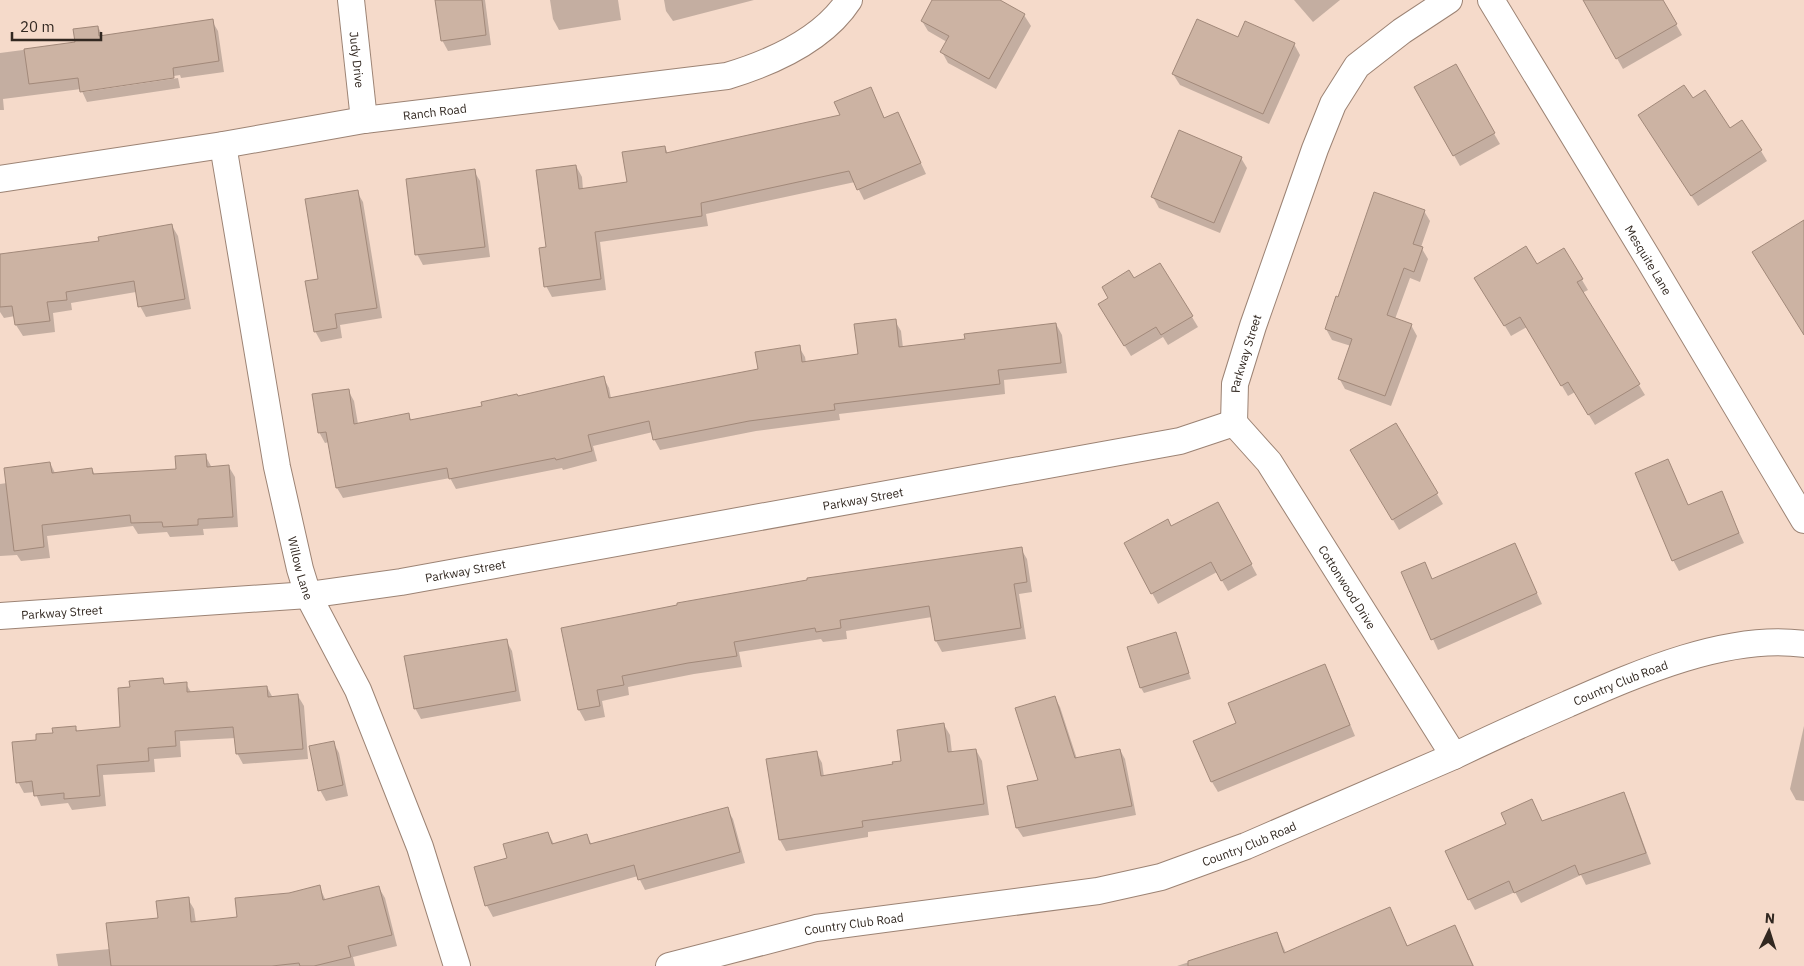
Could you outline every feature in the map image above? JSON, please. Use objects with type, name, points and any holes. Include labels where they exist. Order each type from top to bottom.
[{"type":"street","name":"Judy Drive","points":[[351,0],[364,120]]},
{"type":"street","name":"Ranch Road","points":[[0,179],[223,145],[364,120],[726,76],[754,68],[782,56],[828,23],[849,0]]},
{"type":"street","name":"Parkway Street","points":[[0,616],[308,595],[401,582],[1180,441],[1234,424],[1235,384],[1250,333],[1315,149],[1333,104],[1357,66],[1402,31],[1449,0]]},
{"type":"street","name":"Mesquite Lane","points":[[1490,0],[1649,260],[1804,520]]},
{"type":"street","name":"Willow Lane","points":[[223,145],[277,467],[300,568],[308,595],[358,690],[420,847],[458,966]]},
{"type":"street","name":"Cottonwood Drive","points":[[1234,424],[1269,462],[1454,756]]},
{"type":"street","name":"Country Club Road","points":[[669,966],[816,928],[1082,894],[1160,877],[1255,842],[1454,756],[1530,720],[1658,666],[1733,646],[1785,641],[1804,644]]},
{"type":"building","points":[[435,0],[482,0],[486,35],[441,41]]},
{"type":"building","points":[[932,0],[1000,0],[1025,14],[989,79],[940,52],[949,36],[921,21]]},
{"type":"building","points":[[1583,0],[1663,0],[1677,24],[1616,59]]},
{"type":"building","points":[[213,19],[219,61],[173,68],[174,78],[80,92],[78,78],[29,84],[24,49],[75,42],[73,29],[98,26],[99,36]]},
{"type":"building","points":[[1197,19],[1238,37],[1245,21],[1295,43],[1263,114],[1172,74]]},
{"type":"building","points":[[1456,64],[1495,133],[1453,156],[1414,87]]},
{"type":"building","points":[[1684,85],[1693,98],[1705,90],[1730,128],[1742,120],[1762,150],[1691,196],[1638,115]]},
{"type":"building","points":[[871,87],[884,118],[898,112],[921,163],[857,190],[849,171],[701,203],[702,216],[595,232],[601,279],[544,287],[539,248],[546,247],[536,170],[576,165],[579,189],[627,182],[622,152],[665,146],[666,153],[840,115],[834,102]]},
{"type":"building","points":[[1179,130],[1242,157],[1214,223],[1151,197]]},
{"type":"building","points":[[475,169],[485,247],[415,255],[406,179]]},
{"type":"building","points":[[358,190],[377,308],[335,314],[337,328],[314,332],[305,281],[318,279],[305,199]]},
{"type":"building","points":[[1374,192],[1425,210],[1413,244],[1423,247],[1414,272],[1404,268],[1387,315],[1412,324],[1385,396],[1338,379],[1352,339],[1325,329]]},
{"type":"building","points":[[1804,220],[1804,335],[1752,252]]},
{"type":"building","points":[[172,224],[185,299],[138,307],[134,281],[66,292],[67,300],[47,302],[50,321],[15,325],[12,306],[0,307],[0,254],[99,241],[98,237]]},
{"type":"building","points":[[1526,246],[1537,264],[1564,248],[1583,279],[1577,282],[1640,384],[1588,415],[1568,382],[1561,386],[1520,317],[1504,326],[1474,278]]},
{"type":"building","points":[[1160,263],[1193,316],[1161,335],[1156,327],[1124,346],[1098,304],[1108,298],[1102,287],[1129,270],[1134,278]]},
{"type":"building","points":[[896,319],[899,347],[965,339],[964,334],[1056,323],[1061,363],[998,370],[1000,384],[834,404],[835,410],[749,421],[653,440],[649,421],[588,435],[592,451],[556,460],[555,458],[449,479],[447,468],[336,488],[326,432],[318,433],[312,394],[349,389],[354,424],[409,413],[410,420],[482,406],[481,402],[517,394],[518,396],[604,376],[609,398],[758,369],[755,352],[800,345],[802,362],[858,354],[854,324]]},
{"type":"building","points":[[1396,423],[1438,493],[1392,520],[1350,450]]},
{"type":"building","points":[[206,454],[207,467],[229,465],[233,517],[198,519],[198,525],[163,527],[162,522],[131,523],[130,515],[42,525],[44,547],[14,551],[4,468],[50,462],[52,473],[92,468],[93,474],[176,469],[175,456]]},
{"type":"building","points":[[1668,459],[1688,505],[1722,491],[1739,533],[1672,561],[1635,473]]},
{"type":"building","points":[[1218,502],[1252,564],[1221,581],[1211,562],[1151,594],[1124,543],[1168,519],[1171,526]]},
{"type":"building","points":[[1515,543],[1537,593],[1431,640],[1401,572],[1425,562],[1432,579]]},
{"type":"building","points":[[1022,547],[1027,582],[1014,584],[1021,628],[935,641],[929,606],[840,620],[841,628],[816,632],[815,628],[734,642],[737,656],[622,676],[624,685],[597,690],[600,706],[578,710],[561,628],[677,605],[677,603],[807,580],[807,578]]},
{"type":"building","points":[[1176,632],[1189,673],[1140,688],[1127,647]]},
{"type":"building","points":[[507,639],[516,691],[414,709],[404,656]]},
{"type":"building","points":[[1325,664],[1350,725],[1211,782],[1193,741],[1236,723],[1228,703]]},
{"type":"building","points":[[163,678],[164,684],[187,682],[187,692],[267,686],[268,697],[298,694],[303,749],[236,754],[233,727],[175,731],[176,746],[148,748],[149,761],[97,765],[100,796],[64,799],[64,793],[34,796],[32,781],[16,783],[12,742],[36,740],[36,734],[53,733],[52,728],[76,726],[76,731],[120,727],[118,688],[130,687],[129,681]]},
{"type":"building","points":[[1055,696],[1075,758],[1120,749],[1132,806],[1016,828],[1007,786],[1038,780],[1015,708]]},
{"type":"building","points":[[944,723],[948,752],[976,749],[984,804],[862,821],[863,827],[779,840],[766,759],[817,751],[821,776],[893,764],[892,762],[901,761],[897,730]]},
{"type":"building","points":[[334,741],[343,785],[318,791],[309,746]]},
{"type":"building","points":[[1624,792],[1646,853],[1579,875],[1575,865],[1514,893],[1509,881],[1468,900],[1445,851],[1506,824],[1501,813],[1532,799],[1542,821]]},
{"type":"building","points":[[728,807],[740,852],[638,880],[634,865],[485,906],[474,867],[507,858],[503,844],[548,832],[552,844],[587,834],[590,844]]},
{"type":"building","points":[[320,885],[323,900],[379,886],[392,935],[348,946],[351,957],[314,966],[300,966],[299,963],[272,966],[111,966],[106,923],[158,918],[156,901],[189,897],[191,922],[237,917],[235,898],[289,893]]},
{"type":"building","points":[[1390,907],[1407,946],[1455,925],[1473,966],[1188,966],[1188,961],[1277,932],[1284,953]]}]
